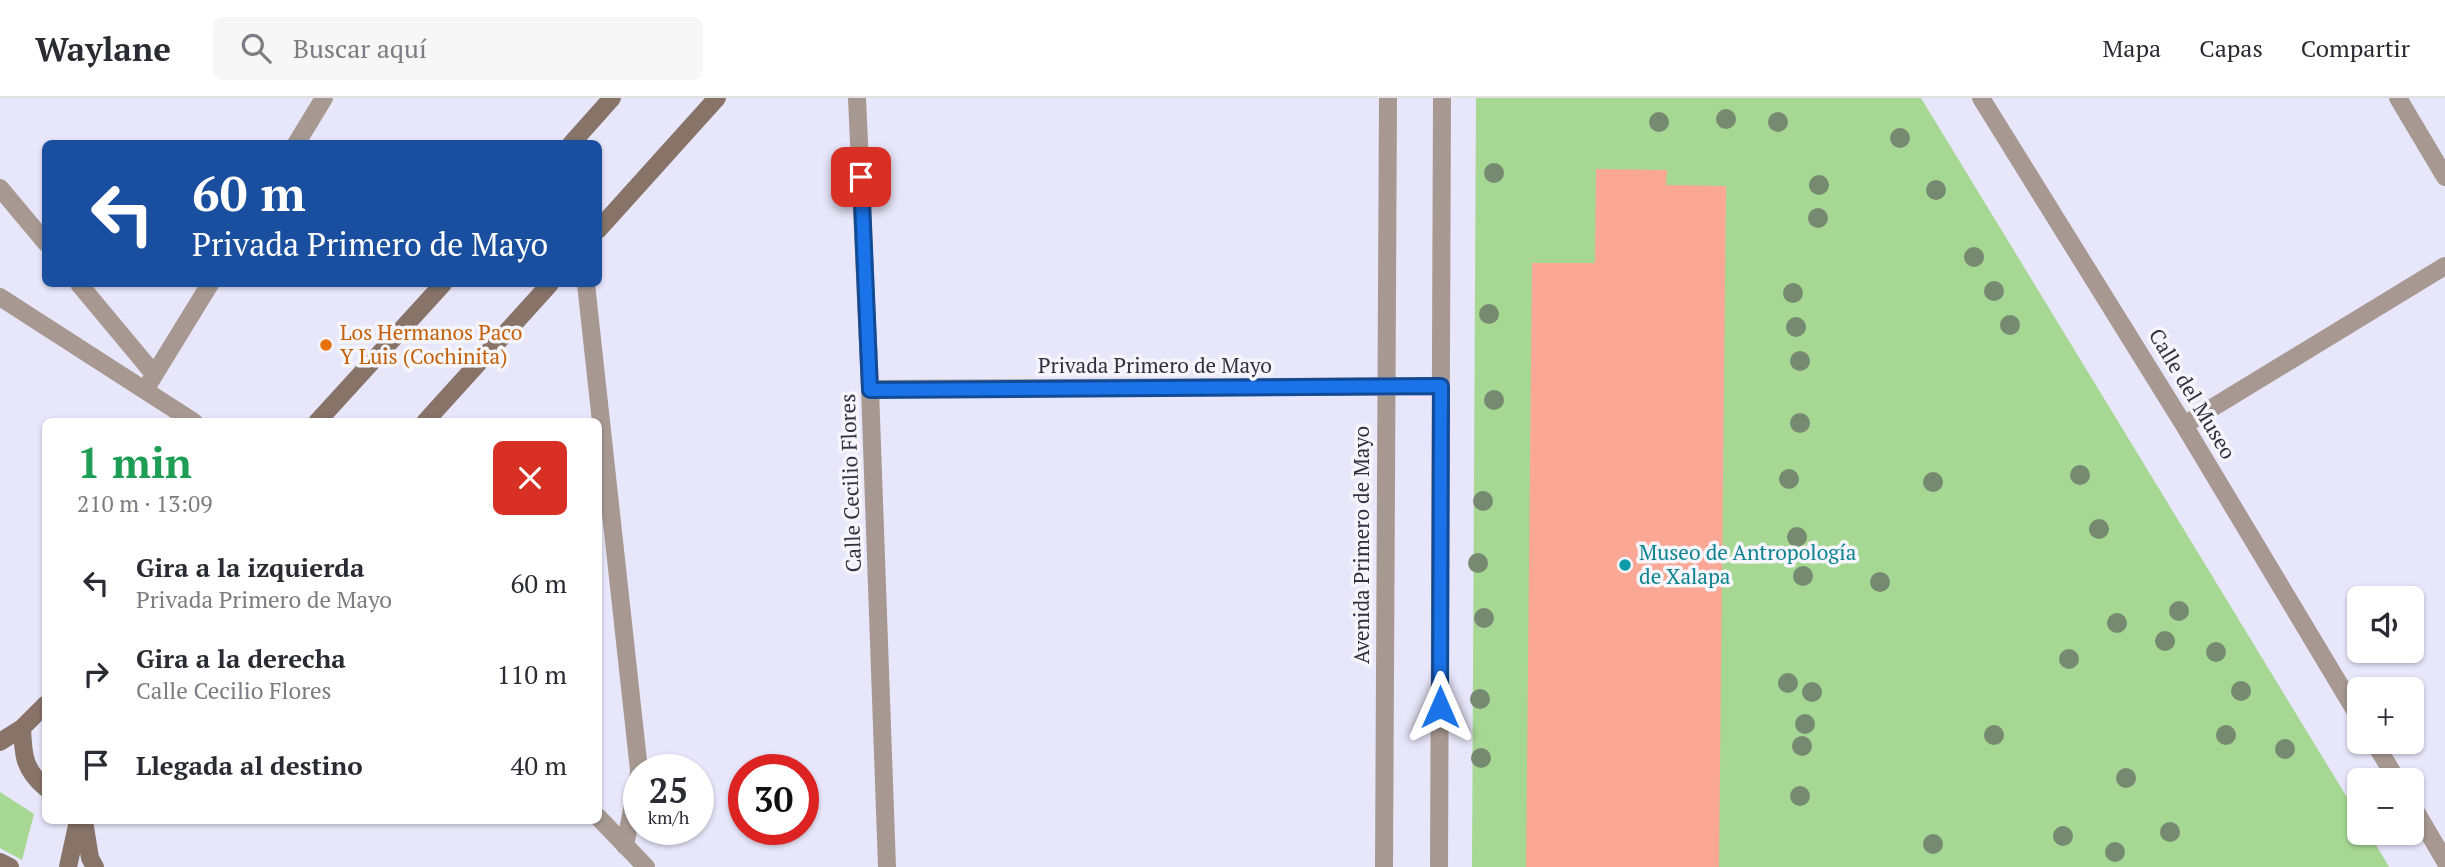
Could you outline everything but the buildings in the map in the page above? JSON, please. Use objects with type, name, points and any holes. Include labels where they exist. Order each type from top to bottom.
[{"type":"main road","points":[[575,140],[612,98]]},
{"type":"main road","points":[[602,226],[717,98]]},
{"type":"main road","points":[[321,418],[440,287]]},
{"type":"main road","points":[[429,418],[547,287]]},
{"type":"main road","points":[[0,742],[22,728],[42,708]]},
{"type":"main road","points":[[22,728],[23,757],[34,778],[42,785]]},
{"type":"main road","points":[[68,867],[77,824]]},
{"type":"main road","points":[[84,824],[94,867]]},
{"type":"main road","points":[[0,862],[10,867]]},
{"type":"street","points":[[298,140],[324,98]]},
{"type":"street","name":"Calle Cecilio Flores","points":[[858,98],[887,867]]},
{"type":"street","name":"Avenida Primero de Mayo","points":[[1384,867],[1388,98]]},
{"type":"street","points":[[1439,867],[1442,98]]},
{"type":"street","name":"Calle del Museo","points":[[1981,98],[2185,425],[2347,697]]},
{"type":"street","points":[[2398,98],[2445,177]]},
{"type":"street","points":[[0,188],[42,238]]},
{"type":"street","points":[[2185,425],[2445,266]]},
{"type":"street","points":[[81,287],[150,382],[190,418]]},
{"type":"street","points":[[150,382],[208,287]]},
{"type":"street","points":[[586,287],[601,418]]},
{"type":"street","points":[[0,297],[150,382]]},
{"type":"street","name":"Privada Primero de Mayo","points":[[870,390],[1441,386]]},
{"type":"street","points":[[602,431],[637,754]]},
{"type":"street","points":[[602,821],[646,867]]},
{"type":"street","points":[[2424,825],[2445,861]]},
{"type":"green space","points":[[1476,98],[1921,98],[2347,797],[2347,845],[2376,845],[2389,867],[1472,867]]},
{"type":"green space","points":[[0,792],[34,814],[22,860],[0,848]]},
{"type":"place","name":"Los Hermanos Paco Y Luis (Cochinita)","points":[[326,345]]},
{"type":"place","name":"Museo de Antropología de Xalapa","points":[[1625,565]]},
{"type":"route","points":[[861,177],[870,390],[1441,386],[1440,707]]}]
